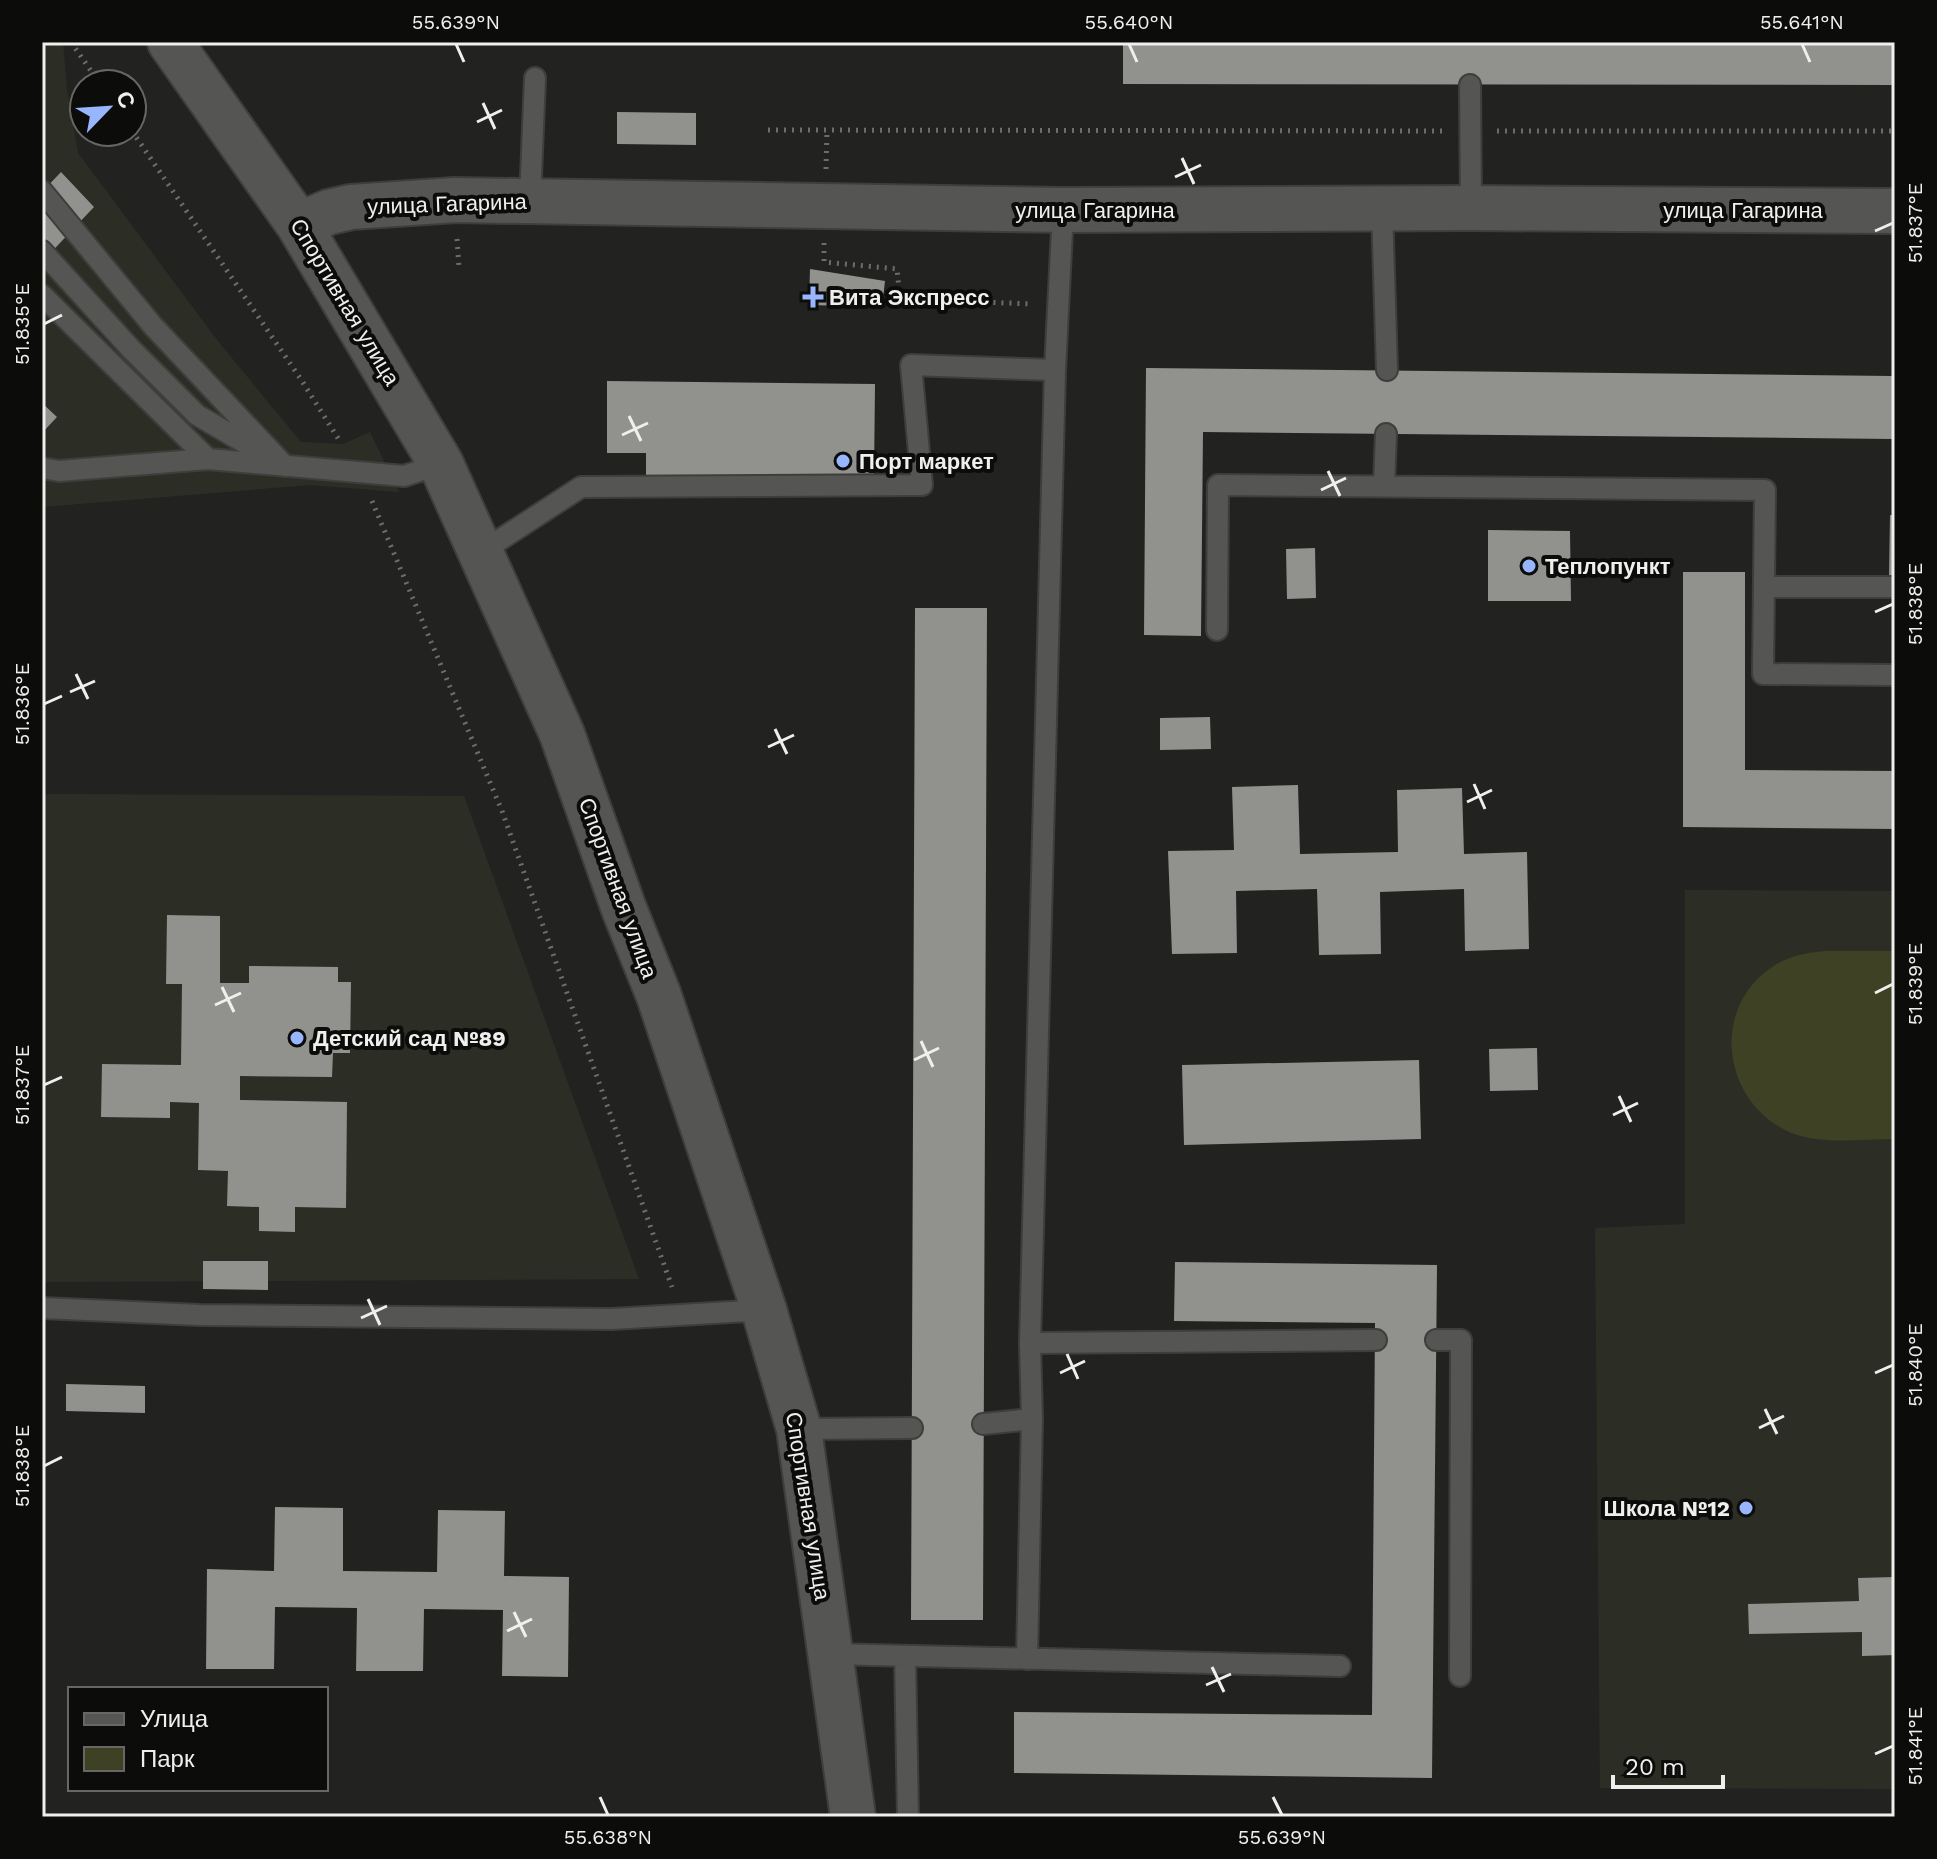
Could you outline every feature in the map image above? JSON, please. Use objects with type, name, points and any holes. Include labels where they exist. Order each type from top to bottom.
[{"type":"street","name":"Спортивная улица","points":[[170,42],[299,225],[441,464],[562,734],[624,909],[659,996],[764,1310],[799,1429],[853,1817]]},
{"type":"street","name":"улица Гагарина","points":[[299,225],[329,212],[363,206],[455,200],[1063,210],[1471,208],[1895,211]]},
{"type":"lane","points":[[530,201],[535,78]]},
{"type":"lane","points":[[1470,85],[1471,208]]},
{"type":"lane","points":[[42,191],[153,326],[285,466]]},
{"type":"lane","points":[[1382,208],[1387,370]]},
{"type":"lane","points":[[1027,1659],[1032,1419],[1030,1343],[1055,370],[1063,210]]},
{"type":"lane","points":[[42,251],[131,349],[197,415],[285,466]]},
{"type":"lane","points":[[42,295],[208,459]]},
{"type":"lane","points":[[481,552],[581,487],[922,485],[911,365],[1055,370]]},
{"type":"lane","points":[[1384,486],[1386,434]]},
{"type":"lane","points":[[42,468],[59,471],[208,459],[404,476],[441,464]]},
{"type":"lane","points":[[1217,630],[1218,485],[1765,490],[1763,674],[1895,675]]},
{"type":"lane","points":[[1764,587],[1895,587]]},
{"type":"lane","points":[[42,1308],[200,1315],[612,1319],[764,1310]]},
{"type":"lane","points":[[1030,1343],[1376,1340]]},
{"type":"lane","points":[[1436,1340],[1461,1340],[1460,1676]]},
{"type":"lane","points":[[983,1424],[1032,1419]]},
{"type":"lane","points":[[799,1429],[912,1428]]},
{"type":"lane","points":[[831,1654],[1340,1666]]},
{"type":"lane","points":[[905,1656],[908,1817]]},
{"type":"path","points":[[71,42],[89,68]]},
{"type":"path","points":[[768,130],[1895,131]]},
{"type":"path","points":[[144,148],[302,381],[359,471],[502,811],[682,1315]]},
{"type":"path","points":[[824,262],[897,269],[900,299],[1058,305]]},
{"type":"shaded area","points":[[42,42],[63,42],[68,96],[68,148],[77,148],[217,340],[301,442],[343,444],[370,432],[399,492],[310,485],[42,507]]},
{"type":"shaded area","name":"Детский сад №89","points":[[42,794],[464,796],[639,1279],[42,1282]]},
{"type":"shaded area","name":"Школа №12","points":[[1685,890],[1895,891],[1895,1789],[1600,1788],[1595,1228],[1685,1224]]},
{"type":"green space","points":[[1825,951],[1895,951],[1895,1139],[1839,1140],[1797,1135],[1764,1115],[1748,1097],[1737,1075],[1732,1052],[1733,1028],[1739,1005],[1752,984],[1784,960]]},
{"type":"building","points":[[1123,42],[1895,42],[1895,85],[1123,84]]},
{"type":"building","points":[[617,112],[696,113],[696,145],[617,144]]},
{"type":"building","points":[[61,172],[94,207],[42,262],[42,192]]},
{"type":"building","points":[[810,269],[885,281],[882,307],[809,305]]},
{"type":"building","points":[[1146,368],[1893,376],[1892,439],[1203,432],[1201,636],[1144,635]]},
{"type":"building","points":[[607,381],[875,384],[874,477],[646,475],[646,453],[607,453]]},
{"type":"building","points":[[42,403],[57,417],[42,433]]},
{"type":"building","points":[[1890,515],[1895,515],[1895,576],[1889,576]]},
{"type":"building","name":"Теплопункт","points":[[1488,530],[1570,531],[1571,601],[1488,601]]},
{"type":"building","points":[[1315,548],[1316,598],[1287,599],[1286,549]]},
{"type":"building","points":[[1683,572],[1745,572],[1745,770],[1895,771],[1895,829],[1683,827]]},
{"type":"building","points":[[915,608],[987,608],[983,1620],[911,1620]]},
{"type":"building","points":[[1210,717],[1211,749],[1160,750],[1160,718]]},
{"type":"building","points":[[1298,785],[1300,854],[1398,852],[1397,790],[1462,788],[1464,854],[1527,852],[1529,949],[1465,951],[1464,889],[1380,892],[1381,954],[1319,955],[1317,889],[1236,891],[1237,953],[1172,954],[1168,851],[1234,850],[1232,787]]},
{"type":"building","points":[[167,915],[220,916],[220,983],[249,983],[249,966],[338,967],[338,982],[351,982],[350,1053],[333,1053],[332,1077],[240,1076],[240,1100],[347,1102],[346,1208],[295,1207],[295,1232],[259,1231],[259,1207],[227,1206],[228,1171],[198,1170],[199,1103],[170,1102],[170,1118],[101,1117],[102,1064],[181,1065],[182,984],[166,984]]},
{"type":"building","points":[[1537,1048],[1538,1090],[1490,1091],[1489,1049]]},
{"type":"building","points":[[1419,1060],[1421,1139],[1184,1145],[1182,1065]]},
{"type":"building","points":[[203,1261],[268,1261],[268,1290],[203,1289]]},
{"type":"building","points":[[1175,1262],[1437,1265],[1432,1778],[1014,1773],[1014,1712],[1372,1715],[1375,1323],[1174,1321]]},
{"type":"building","points":[[66,1384],[145,1386],[145,1413],[66,1411]]},
{"type":"building","points":[[275,1507],[343,1508],[343,1571],[437,1572],[438,1510],[505,1511],[504,1576],[569,1577],[568,1677],[502,1676],[503,1610],[424,1609],[423,1671],[356,1671],[357,1608],[275,1607],[274,1669],[206,1669],[207,1569],[274,1571]]},
{"type":"building","points":[[1895,1577],[1895,1655],[1862,1656],[1862,1632],[1749,1634],[1748,1604],[1859,1601],[1858,1578]]},
{"type":"place","name":"Вита Экспресс","points":[[813,297]]},
{"type":"place","name":"Порт маркет","points":[[843,461]]},
{"type":"place","name":"Теплопункт","points":[[1529,566]]},
{"type":"place","name":"Детский сад №89","points":[[297,1038]]},
{"type":"place","name":"Школа №12","points":[[1746,1508]]}]
